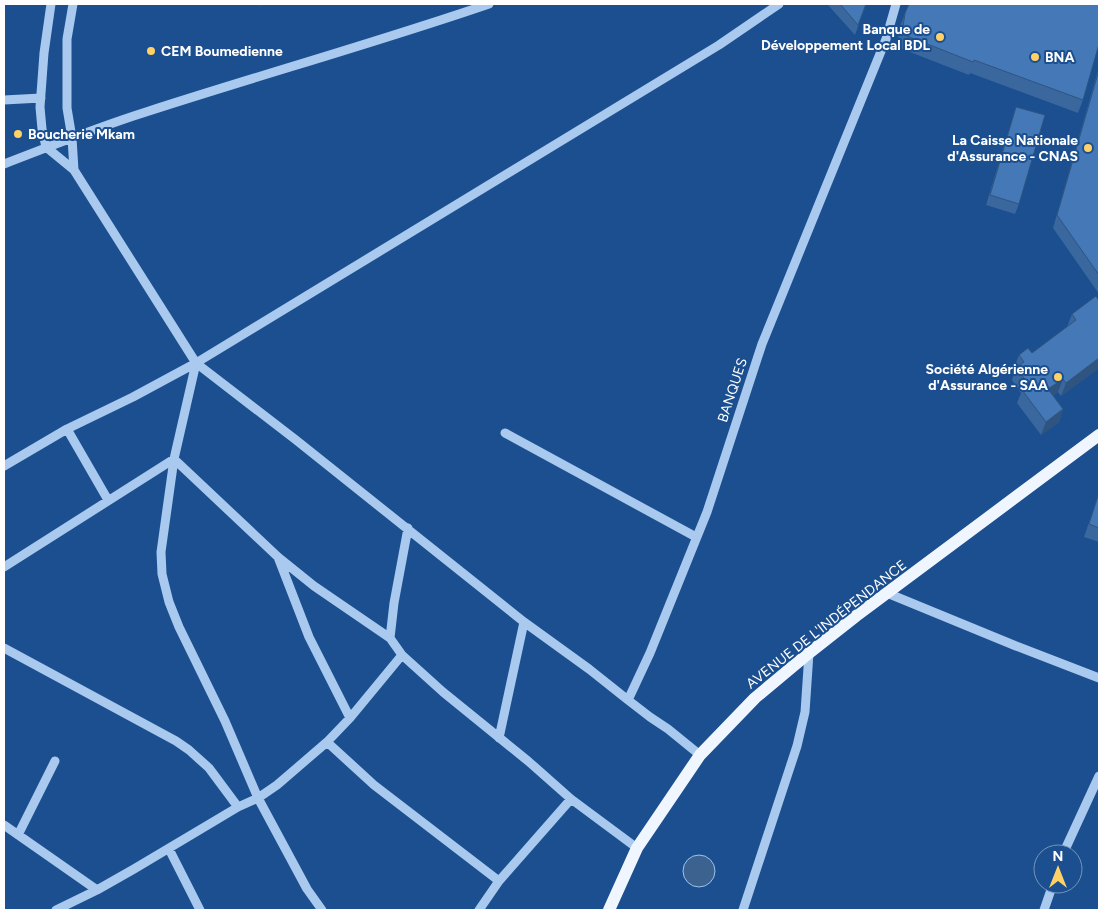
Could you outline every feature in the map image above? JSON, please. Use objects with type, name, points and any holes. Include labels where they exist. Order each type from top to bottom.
[{"type":"main road","name":"AVENUE DE L'INDÉPENDANCE","points":[[608,910],[637,848],[700,755],[755,698],[809,653],[887,593],[1099,435]]},
{"type":"street","points":[[51,4],[44,53],[40,107],[46,147],[74,170],[196,363],[408,528],[524,622],[589,669],[700,755]]},
{"type":"street","points":[[73,4],[67,39],[67,108],[72,138],[74,170]]},
{"type":"street","points":[[4,164],[143,113],[427,25],[488,4]]},
{"type":"street","points":[[4,466],[66,428],[133,397],[196,363],[719,45],[779,4]]},
{"type":"street","name":"BANQUES","points":[[628,700],[650,653],[696,538],[762,344],[886,39],[896,4]]},
{"type":"street","points":[[4,100],[41,98]]},
{"type":"street","points":[[196,363],[174,459],[161,552],[162,574],[169,602],[179,627],[225,721],[258,798],[307,889],[322,910]]},
{"type":"street","points":[[66,428],[108,500]]},
{"type":"street","points":[[505,433],[696,538]]},
{"type":"street","points":[[4,566],[174,459]]},
{"type":"street","points":[[174,459],[278,557],[314,586],[390,638],[402,655],[443,692],[571,798],[637,848]]},
{"type":"street","points":[[390,638],[394,603],[408,528]]},
{"type":"street","points":[[278,557],[309,637],[350,718]]},
{"type":"street","points":[[887,593],[1099,678]]},
{"type":"street","points":[[499,738],[524,622]]},
{"type":"street","points":[[4,648],[176,741],[209,768],[238,807]]},
{"type":"street","points":[[743,910],[797,746],[805,712],[809,653]]},
{"type":"street","points":[[56,910],[97,890],[238,807],[258,798],[277,785],[327,742],[350,718],[402,655]]},
{"type":"street","points":[[327,742],[374,785],[499,881]]},
{"type":"street","points":[[18,834],[55,761]]},
{"type":"street","points":[[1069,844],[1099,781]]},
{"type":"street","points":[[479,910],[499,881],[571,798]]},
{"type":"street","points":[[4,824],[97,890]]},
{"type":"street","points":[[169,849],[200,910]]},
{"type":"street","points":[[1044,910],[1050,894]]},
{"type":"water","points":[[699,855],[710,860],[715,871],[710,882],[699,887],[688,882],[683,871],[688,860]]},
{"type":"building","points":[[840,4],[866,4],[858,25]]},
{"type":"building","name":"BNA","points":[[909,4],[1099,4],[1099,44],[1083,100],[974,60],[973,62],[902,34],[905,13]]},
{"type":"building","name":"La Caisse Nationale d'Assurance - CNAS","points":[[1099,70],[1099,275],[1057,215]]},
{"type":"building","points":[[1016,107],[1045,115],[1019,204],[990,195]]},
{"type":"building","points":[[1096,296],[1099,301],[1099,358],[1066,383],[1063,379],[1048,389],[1063,409],[1046,422],[1022,390],[1029,385],[1016,367],[1024,362],[1019,355],[1028,348],[1032,353],[1076,320],[1072,314]]},
{"type":"building","points":[[1099,496],[1099,528],[1089,524]]},
{"type":"place","name":"Banque de Développement Local BDL","points":[[940,37]]},
{"type":"place","name":"CEM Boumedienne","points":[[151,51]]},
{"type":"place","name":"BNA","points":[[1035,57]]},
{"type":"place","name":"Boucherie Mkam","points":[[18,134]]},
{"type":"place","name":"La Caisse Nationale d'Assurance - CNAS","points":[[1088,148]]},
{"type":"place","name":"Société Algérienne d'Assurance - SAA","points":[[1058,377]]}]
